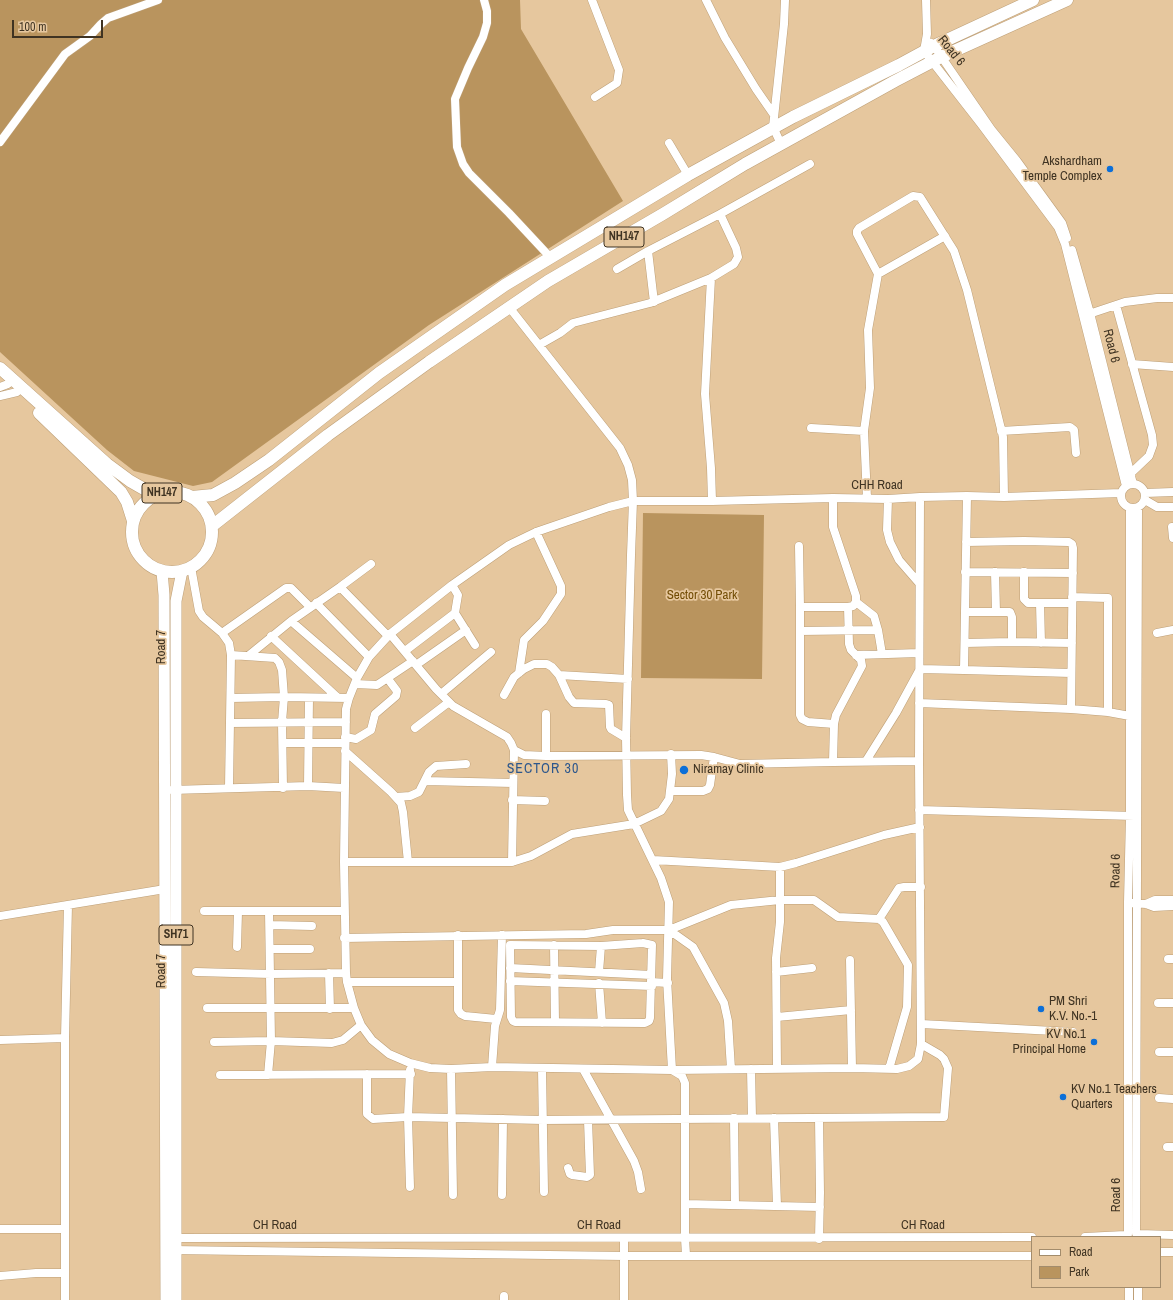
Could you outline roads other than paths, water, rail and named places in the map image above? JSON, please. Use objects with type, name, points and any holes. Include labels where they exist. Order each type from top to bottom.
[{"type":"highway","name":"NH147","points":[[192,497],[213,495],[223,491],[258,468],[379,373],[505,285],[688,175],[774,121],[928,46],[1033,0]]},
{"type":"highway","name":"NH147","points":[[212,526],[328,435],[429,362],[548,281],[781,144],[937,60],[1067,0]]},
{"type":"highway","name":"NH147","points":[[0,368],[10,385],[121,492],[127,502],[133,520],[133,539],[143,560],[162,571],[172,572],[186,569],[202,559],[211,542],[212,526],[204,507],[192,497],[182,493],[173,492],[158,494],[149,498],[142,505],[133,520]]},
{"type":"highway","name":"NH147","points":[[10,385],[130,481],[144,489],[158,494]]},
{"type":"main road","name":"Road 7","points":[[171,1238],[166,889],[176,601],[186,569]]},
{"type":"main road","name":"Road 7","points":[[162,571],[170,790],[171,1250],[166,1300]]},
{"type":"main road","name":"Road 7","points":[[171,1250],[176,1300]]},
{"type":"street","points":[[0,142],[65,54],[90,36],[108,18],[158,0]]},
{"type":"street","points":[[484,0],[487,17],[483,37],[456,99],[457,147],[463,164],[469,173],[550,257]]},
{"type":"street","points":[[592,0],[619,70],[617,83],[595,96]]},
{"type":"street","points":[[706,0],[725,38],[774,121],[781,144]]},
{"type":"street","points":[[774,121],[785,0]]},
{"type":"street","points":[[926,0],[928,46]]},
{"type":"street","name":"Road 6","points":[[928,46],[937,60],[1017,161],[1062,223],[1074,258],[1127,488]]},
{"type":"street","points":[[668,143],[688,175]]},
{"type":"street","points":[[617,269],[810,164]]},
{"type":"street","points":[[867,498],[864,431],[870,388],[868,330],[878,274],[857,234],[857,231],[859,228],[913,196],[920,196],[954,251],[967,290],[1003,437],[1004,497]]},
{"type":"street","points":[[539,344],[573,323],[654,302],[711,278],[734,264],[738,257],[736,248],[720,214]]},
{"type":"street","points":[[878,274],[945,236]]},
{"type":"street","points":[[648,251],[654,302]]},
{"type":"street","points":[[711,278],[705,394],[712,501]]},
{"type":"street","points":[[1087,315],[1125,302],[1157,298],[1173,298]]},
{"type":"street","points":[[1116,305],[1152,435],[1153,445],[1150,456],[1131,473]]},
{"type":"street","points":[[509,307],[620,448],[628,464],[632,480],[634,501],[630,561],[626,738],[628,810],[666,889],[669,902],[668,983],[672,1070],[682,1076],[685,1083],[684,1238],[686,1256]]},
{"type":"street","name":"Road 6","points":[[1087,315],[1131,473],[1127,488]]},
{"type":"street","points":[[1132,364],[1173,367]]},
{"type":"street","points":[[0,396],[10,385]]},
{"type":"street","points":[[1001,431],[1070,427],[1074,430],[1076,453]]},
{"type":"street","points":[[811,428],[864,431]]},
{"type":"street","points":[[1145,496],[1141,506],[1134,508],[1123,504],[1121,500],[1127,488],[1140,486],[1145,496],[1157,507],[1173,507]]},
{"type":"street","name":"CHH Road","points":[[921,1044],[918,1059],[909,1066],[897,1069],[777,1068],[672,1070],[492,1067],[451,1069],[430,1068],[410,1063],[389,1054],[372,1040],[361,1025],[354,1008],[347,982],[344,938],[344,788],[346,709],[349,698],[369,657],[389,635],[452,585],[509,545],[536,532],[609,507],[634,501],[833,498],[888,499],[967,496],[1004,497],[1127,488]]},
{"type":"street","points":[[1145,496],[1173,492]]},
{"type":"street","points":[[964,670],[967,496]]},
{"type":"street","points":[[367,1074],[367,1114],[373,1119],[408,1117],[610,1120],[944,1117],[948,1068],[944,1059],[940,1055],[921,1044],[919,761],[920,497]]},
{"type":"street","points":[[800,607],[848,607],[853,606],[856,602],[856,596],[833,527],[833,498]]},
{"type":"street","points":[[888,499],[887,530],[890,542],[899,560],[919,583]]},
{"type":"street","name":"Road 6","points":[[1133,1235],[1137,903],[1130,716],[1134,508]]},
{"type":"street","name":"Road 6","points":[[1133,1235],[1128,902],[1133,816],[1134,508]]},
{"type":"street","points":[[1172,527],[1173,538]]},
{"type":"street","points":[[519,673],[524,640],[543,621],[561,594],[560,586],[536,532]]},
{"type":"street","points":[[966,542],[1024,541],[1069,542],[1072,544],[1074,548],[1071,709]]},
{"type":"street","points":[[799,546],[800,715],[802,719],[808,722],[834,724]]},
{"type":"street","points":[[248,656],[291,621],[371,564]]},
{"type":"street","points":[[186,569],[199,611],[203,617],[222,633],[229,644],[231,655],[230,788]]},
{"type":"street","points":[[965,572],[1073,572]]},
{"type":"street","points":[[995,572],[996,612]]},
{"type":"street","points":[[1024,572],[1024,599],[1028,603],[1108,598],[1108,712]]},
{"type":"street","points":[[452,585],[458,595],[455,613],[475,645]]},
{"type":"street","points":[[340,587],[405,651],[453,706],[507,737],[514,750],[512,862]]},
{"type":"street","points":[[222,633],[286,588],[291,588],[313,605],[369,657]]},
{"type":"street","points":[[856,602],[874,616],[882,654]]},
{"type":"street","points":[[1040,603],[1040,643]]},
{"type":"street","points":[[833,762],[834,724],[836,715],[862,666],[861,660],[849,644],[848,607]]},
{"type":"street","points":[[965,612],[1010,612],[1012,642]]},
{"type":"street","points":[[405,651],[455,613]]},
{"type":"street","points":[[291,621],[356,681],[373,685],[388,679],[466,630]]},
{"type":"street","points":[[800,631],[878,630]]},
{"type":"street","points":[[1157,633],[1173,630]]},
{"type":"street","points":[[271,636],[337,697]]},
{"type":"street","points":[[965,643],[1072,643]]},
{"type":"street","points":[[441,694],[491,652]]},
{"type":"street","points":[[856,655],[919,653]]},
{"type":"street","points":[[231,655],[275,658],[279,662],[282,670],[284,697],[282,722],[284,788]]},
{"type":"street","points":[[504,695],[511,681],[530,665],[542,663],[550,665],[560,675],[569,697],[574,702],[609,705],[611,730],[626,738]]},
{"type":"street","points":[[920,669],[1071,673]]},
{"type":"street","points":[[866,762],[920,669]]},
{"type":"street","points":[[560,675],[628,679]]},
{"type":"street","points":[[283,743],[308,743],[356,739],[371,730],[375,714],[396,696],[397,691],[388,679]]},
{"type":"street","points":[[231,698],[349,698]]},
{"type":"street","points":[[308,786],[309,698]]},
{"type":"street","points":[[415,728],[449,702]]},
{"type":"street","points":[[919,703],[1071,709],[1108,712],[1130,716]]},
{"type":"street","points":[[546,714],[546,756]]},
{"type":"street","points":[[230,723],[346,722]]},
{"type":"street","points":[[514,750],[524,755],[546,756],[701,755],[740,764],[919,761]]},
{"type":"street","points":[[345,751],[396,797],[400,804],[403,812],[408,862]]},
{"type":"street","points":[[344,862],[512,862],[531,856],[572,834],[634,824],[661,811],[669,799],[672,774],[671,754]]},
{"type":"street","points":[[671,791],[703,791],[708,789],[710,785],[714,757]]},
{"type":"street","points":[[396,797],[416,794],[419,792],[429,772],[436,766],[466,764]]},
{"type":"street","points":[[425,781],[513,783]]},
{"type":"street","points":[[170,790],[284,788],[308,786],[344,788]]},
{"type":"street","points":[[512,800],[545,801]]},
{"type":"street","points":[[920,810],[1133,816]]},
{"type":"street","points":[[653,860],[780,867],[884,835],[920,828]]},
{"type":"street","points":[[777,1068],[776,958],[780,922],[780,867]]},
{"type":"street","points":[[879,919],[899,888],[920,887]]},
{"type":"street","points":[[0,916],[166,889]]},
{"type":"street","points":[[344,938],[586,934],[613,930],[669,930],[730,905],[780,900],[814,900],[838,917],[879,919],[886,926],[908,965],[908,1007],[889,1069]]},
{"type":"street","points":[[1146,904],[1155,900],[1173,900]]},
{"type":"street","points":[[1128,902],[1154,906],[1173,906]]},
{"type":"street","points":[[65,1300],[65,1038],[68,905]]},
{"type":"street","points":[[204,911],[344,911]]},
{"type":"street","points":[[268,1075],[271,1041],[269,911]]},
{"type":"street","points":[[237,947],[238,912]]},
{"type":"street","points":[[270,925],[312,926]]},
{"type":"street","points":[[669,930],[693,948],[724,1004],[728,1021],[731,1069]]},
{"type":"street","points":[[458,935],[458,1010],[465,1016],[496,1019]]},
{"type":"street","points":[[492,1067],[496,1019],[500,1010],[508,975],[510,946],[601,946],[643,943],[652,945],[650,1018],[649,1021],[645,1023],[513,1021],[511,1017],[508,975],[502,935]]},
{"type":"street","points":[[554,945],[555,1022]]},
{"type":"street","points":[[599,972],[601,946]]},
{"type":"street","points":[[270,949],[310,950]]},
{"type":"street","points":[[850,960],[852,1068]]},
{"type":"street","points":[[776,972],[812,968]]},
{"type":"street","points":[[508,975],[554,970],[599,972],[668,983]]},
{"type":"street","points":[[196,972],[271,974],[346,973]]},
{"type":"street","points":[[328,973],[330,1009]]},
{"type":"street","points":[[508,975],[555,983],[651,981]]},
{"type":"street","points":[[347,982],[458,982]]},
{"type":"street","points":[[599,983],[602,1023]]},
{"type":"street","points":[[1158,1003],[1173,1003]]},
{"type":"street","points":[[207,1008],[354,1008]]},
{"type":"street","points":[[777,1017],[851,1010]]},
{"type":"street","points":[[921,1024],[1073,1032]]},
{"type":"street","points":[[214,1042],[271,1041],[338,1043],[361,1025]]},
{"type":"street","points":[[0,1040],[65,1038]]},
{"type":"street","points":[[1159,1052],[1173,1052]]},
{"type":"street","points":[[410,1063],[411,1074],[408,1117],[410,1187]]},
{"type":"street","points":[[451,1069],[453,1194]]},
{"type":"street","points":[[542,1069],[544,1192]]},
{"type":"street","points":[[583,1069],[634,1161],[638,1172],[641,1189]]},
{"type":"street","points":[[751,1069],[752,1118]]},
{"type":"street","points":[[220,1075],[411,1074]]},
{"type":"street","points":[[1159,1098],[1173,1099]]},
{"type":"street","points":[[734,1118],[735,1205]]},
{"type":"street","points":[[774,1118],[777,1206]]},
{"type":"street","points":[[819,1118],[819,1239]]},
{"type":"street","points":[[502,1195],[503,1119]]},
{"type":"street","points":[[568,1168],[570,1174],[572,1175],[587,1177],[590,1175],[588,1120]]},
{"type":"street","points":[[685,1204],[820,1207]]},
{"type":"street","points":[[0,1229],[64,1229]]},
{"type":"street","points":[[1109,1236],[1173,1236]]},
{"type":"street","name":"CH Road","points":[[171,1238],[819,1239],[1031,1237]]},
{"type":"street","points":[[624,1238],[624,1300]]},
{"type":"street","name":"CH Road","points":[[171,1250],[624,1256],[1031,1256]]},
{"type":"street","points":[[1161,1252],[1173,1252]]},
{"type":"street","points":[[0,1276],[65,1273]]},
{"type":"street","points":[[1128,1300],[1129,1288]]},
{"type":"street","points":[[1138,1288],[1138,1300]]},
{"type":"place","name":"Akshardham Temple Complex","points":[[1110,169]]},
{"type":"place","name":"Niramay Clinic","points":[[684,770]]},
{"type":"place","name":"PM Shri K.V. No.-1","points":[[1041,1009]]},
{"type":"place","name":"KV No.1 Principal Home","points":[[1094,1042]]},
{"type":"place","name":"KV No.1 Teachers Quarters","points":[[1063,1097]]},
{"type":"district","name":"SECTOR 30","points":[[543,769]]},
{"type":"park label","name":"Sector 30 Park","points":[[702,596]]}]
